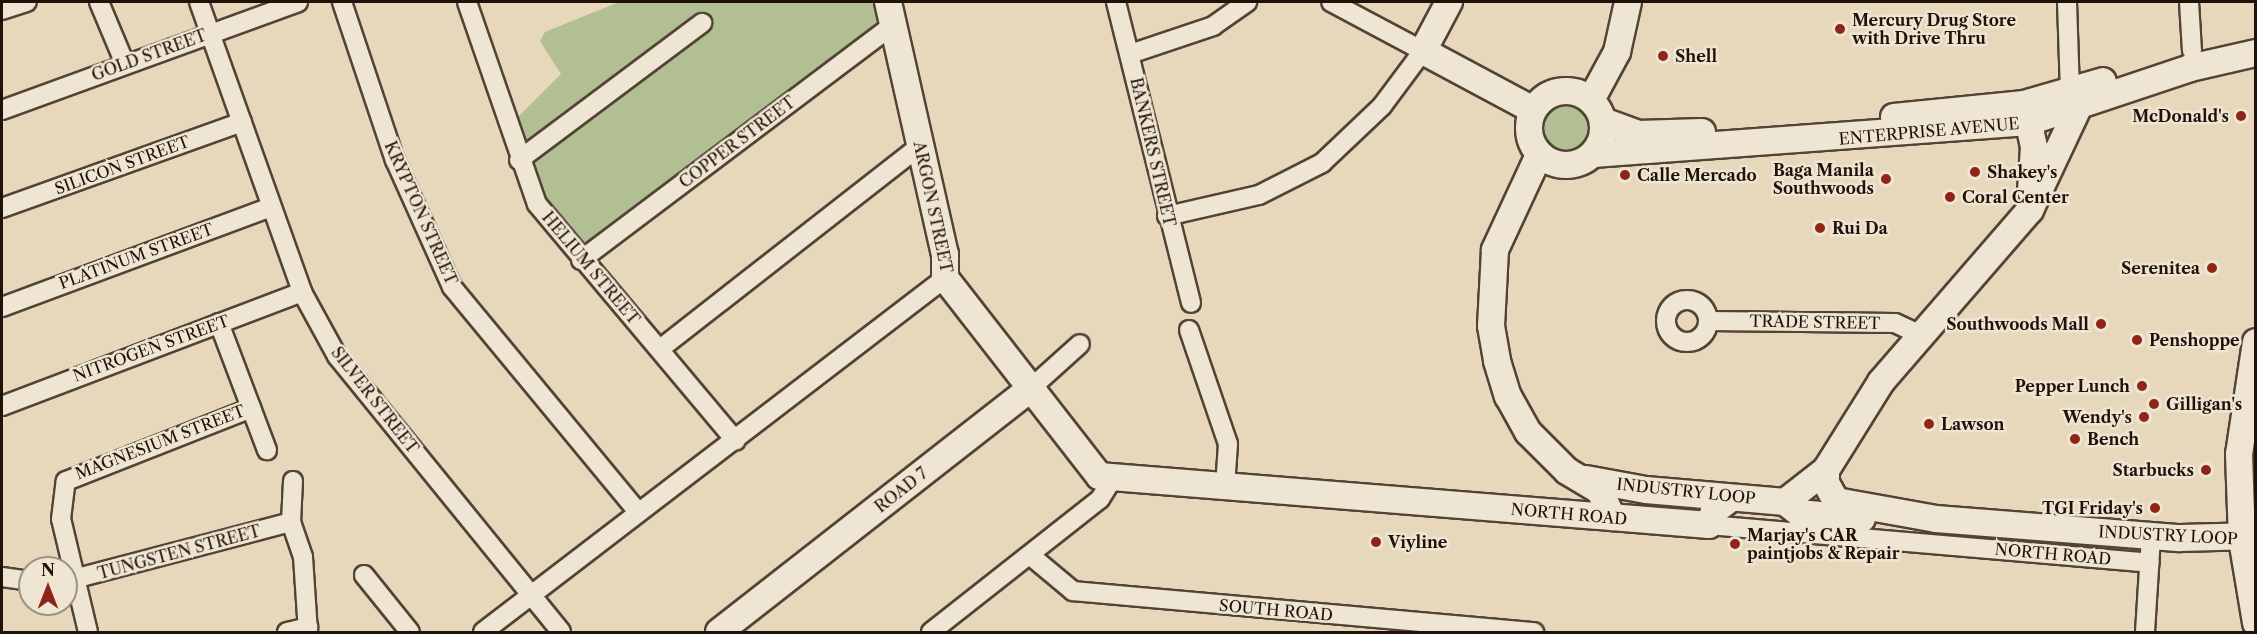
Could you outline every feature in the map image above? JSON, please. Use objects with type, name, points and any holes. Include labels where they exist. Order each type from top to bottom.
[{"type":"street","points":[[2,10],[27,2]]},
{"type":"street","points":[[99,2],[125,64]]},
{"type":"street","points":[[199,2],[210,33]]},
{"type":"street","name":"GOLD STREET","points":[[2,110],[298,2]]},
{"type":"street","name":"KRYPTON STREET","points":[[342,2],[395,160],[452,287],[637,511]]},
{"type":"street","name":"HELIUM STREET","points":[[467,2],[519,160],[537,204],[581,260],[660,349],[736,441]]},
{"type":"street","name":"BANKERS STREET","points":[[1116,2],[1167,216],[1191,303]]},
{"type":"street","points":[[1130,54],[1213,26],[1247,2]]},
{"type":"street","points":[[1331,2],[1533,110]]},
{"type":"street","points":[[1167,216],[1259,195],[1322,163],[1382,106],[1423,51],[1449,2]]},
{"type":"street","points":[[1597,111],[1574,92],[1555,92],[1533,110],[1528,134],[1539,155],[1562,166],[1593,154],[1597,111],[1617,52],[1628,2]]},
{"type":"street","points":[[1785,502],[1826,470],[1920,334],[2024,218],[2074,100],[2067,2]]},
{"type":"street","points":[[2189,2],[2192,51]]},
{"type":"street","name":"ARGON STREET","points":[[891,13],[920,146],[945,278],[1030,389]]},
{"type":"street","name":"COPPER STREET","points":[[581,260],[891,13]]},
{"type":"street","points":[[519,160],[702,23]]},
{"type":"street","name":"SILVER STREET","points":[[210,33],[302,292],[338,356],[561,633]]},
{"type":"street","name":"ENTERPRISE AVENUE","points":[[2074,100],[2192,51],[2256,36]]},
{"type":"street","name":"ENTERPRISE AVENUE","points":[[1593,154],[2026,113],[2190,68],[2256,53]]},
{"type":"street","name":"ENTERPRISE AVENUE","points":[[1597,111],[1638,134],[1676,134],[2026,113]]},
{"type":"street","points":[[2024,218],[2034,176],[2026,113]]},
{"type":"street","name":"SILICON STREET","points":[[2,207],[242,122]]},
{"type":"street","points":[[660,349],[920,146]]},
{"type":"street","points":[[1539,155],[1496,250],[1491,326],[1508,396],[1528,432],[1578,477],[1605,496],[1612,517]]},
{"type":"street","name":"PLATINUM STREET","points":[[2,307],[271,207]]},
{"type":"street","points":[[483,633],[637,511],[736,441],[945,278]]},
{"type":"street","name":"NITROGEN STREET","points":[[2,406],[302,292]]},
{"type":"street","name":"TRADE STREET","points":[[1708,321],[1895,323],[1920,334]]},
{"type":"street","name":"MAGNESIUM STREET","points":[[67,556],[61,519],[66,482],[251,408],[219,323]]},
{"type":"street","points":[[1189,330],[1228,444],[1225,487]]},
{"type":"street","points":[[2256,342],[2239,454],[2256,623]]},
{"type":"street","name":"ROAD 7","points":[[719,633],[1030,389],[1080,344]]},
{"type":"street","name":"NORTH ROAD","points":[[1030,389],[1090,468],[1112,480],[1743,527],[2149,563]]},
{"type":"street","points":[[251,408],[267,450]]},
{"type":"street","name":"INDUSTRY LOOP","points":[[1826,470],[1826,483],[1836,501],[1936,519],[2151,536],[2249,538]]},
{"type":"street","name":"INDUSTRY LOOP","points":[[1578,477],[1731,498],[1785,502],[1799,513],[1912,524],[1936,519]]},
{"type":"street","points":[[931,633],[1100,499],[1112,480]]},
{"type":"street","points":[[287,633],[308,630],[303,557],[291,522],[293,481]]},
{"type":"street","points":[[1709,525],[1714,511],[1731,498]]},
{"type":"street","name":"TUNGSTEN STREET","points":[[78,578],[291,522]]},
{"type":"street","points":[[2145,633],[2151,536]]},
{"type":"street","name":"SOUTH ROAD","points":[[1031,556],[1073,591],[1534,633]]},
{"type":"street","points":[[364,575],[410,633]]},
{"type":"street","points":[[2,577],[18,579]]},
{"type":"street","name":"MAGNESIUM STREET","points":[[78,602],[88,633]]},
{"type":"green space","points":[[619,2],[885,2],[890,22],[580,260],[520,159],[508,127],[561,74],[540,41],[545,32]]},
{"type":"green space","points":[[1566,106],[1582,113],[1589,129],[1582,145],[1566,152],[1550,145],[1543,129],[1550,113]]},
{"type":"place","name":"Mercury Drug Store with Drive Thru","points":[[1840,29]]},
{"type":"place","name":"Shell","points":[[1663,56]]},
{"type":"place","name":"McDonald's","points":[[2241,116]]},
{"type":"place","name":"Shakey's","points":[[1975,172]]},
{"type":"place","name":"Calle Mercado","points":[[1625,175]]},
{"type":"place","name":"Baga Manila Southwoods","points":[[1886,179]]},
{"type":"place","name":"Coral Center","points":[[1950,197]]},
{"type":"place","name":"Rui Da","points":[[1820,228]]},
{"type":"place","name":"Serenitea","points":[[2212,268]]},
{"type":"place","name":"Southwoods Mall","points":[[2101,324]]},
{"type":"place","name":"Penshoppe","points":[[2137,340]]},
{"type":"place","name":"Pepper Lunch","points":[[2142,386]]},
{"type":"place","name":"Gilligan's","points":[[2154,404]]},
{"type":"place","name":"Wendy's","points":[[2144,417]]},
{"type":"place","name":"Lawson","points":[[1929,424]]},
{"type":"place","name":"Bench","points":[[2075,439]]},
{"type":"place","name":"Starbucks","points":[[2206,470]]},
{"type":"place","name":"TGI Friday's","points":[[2155,508]]},
{"type":"place","name":"Viyline","points":[[1376,542]]},
{"type":"place","name":"Marjay's CAR paintjobs & Repair","points":[[1735,544]]}]
